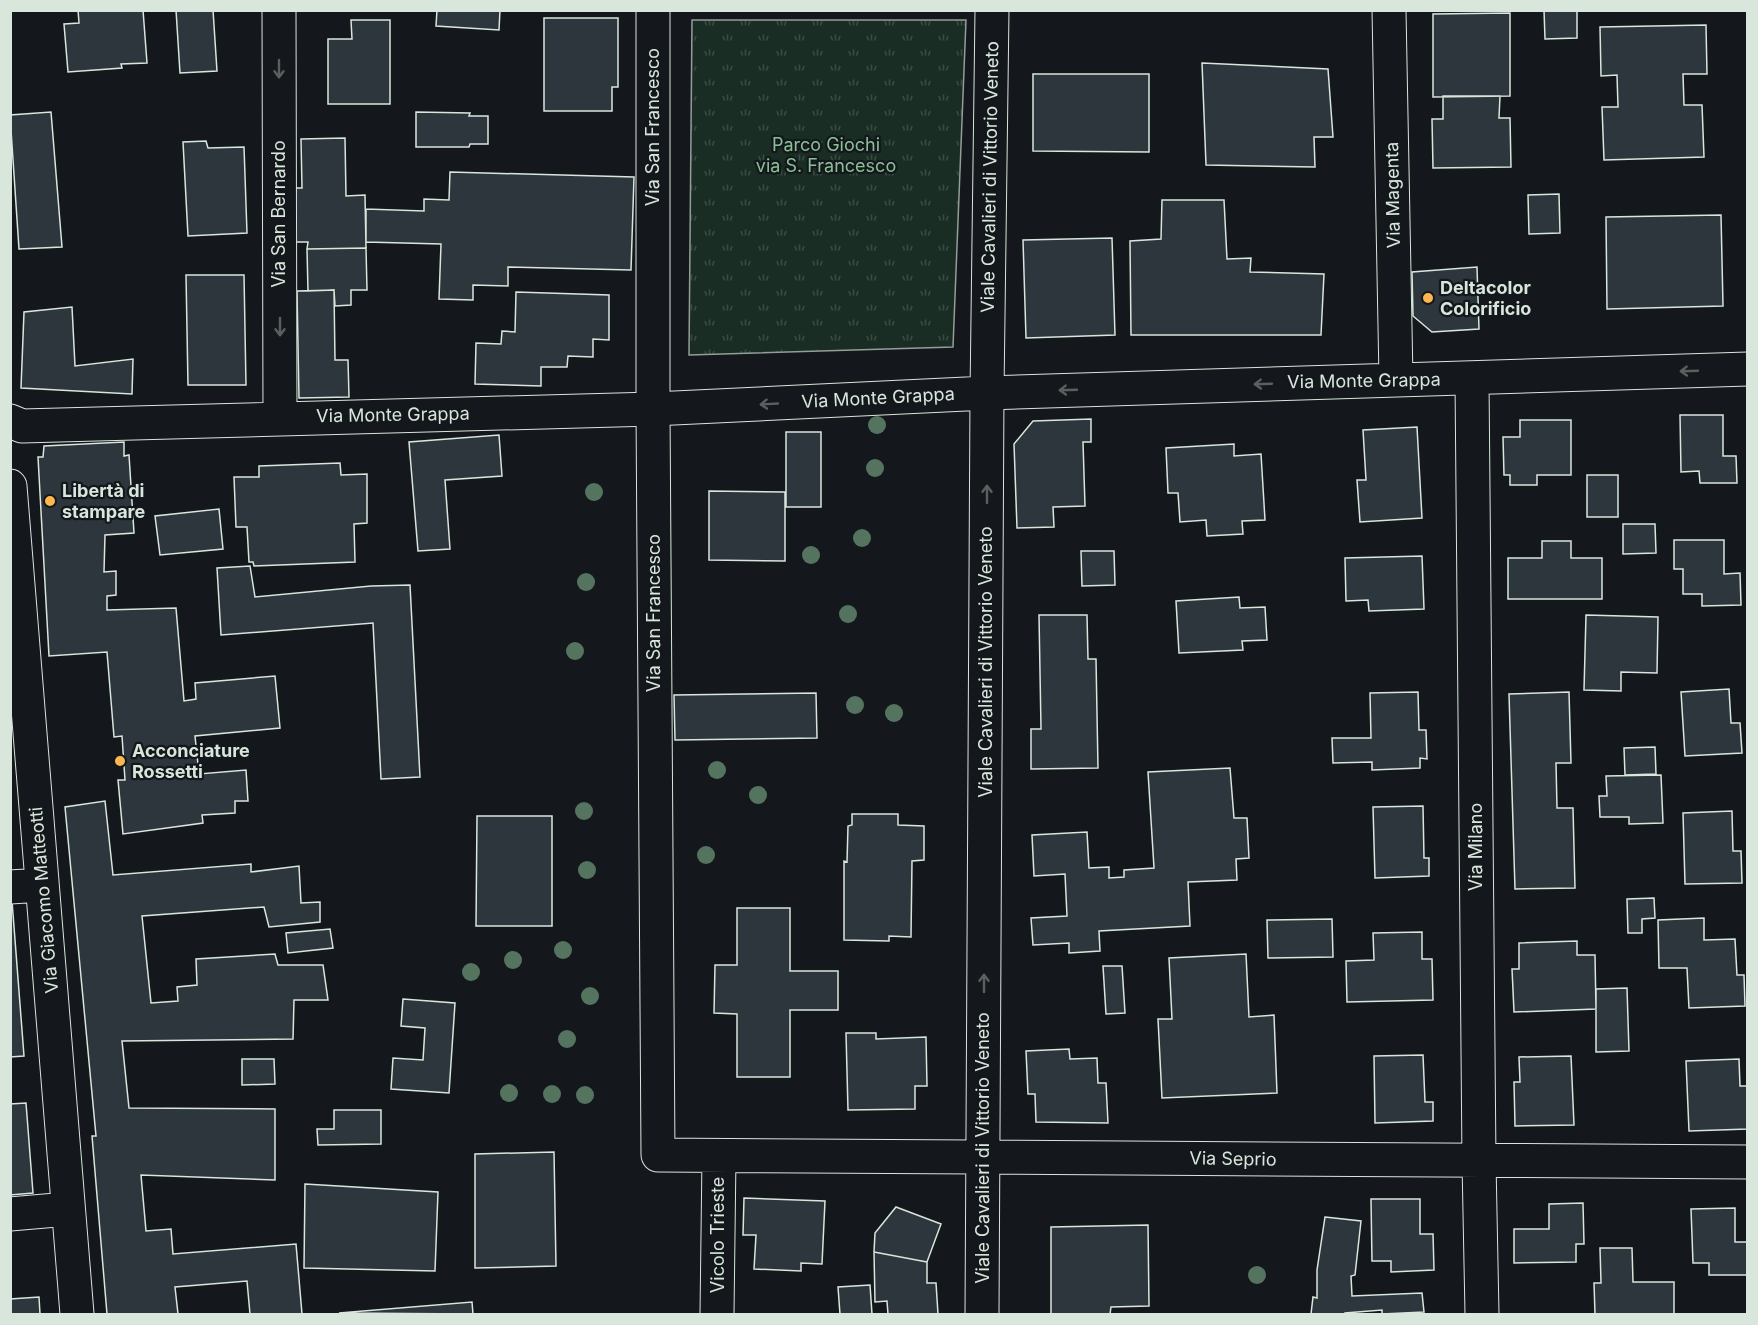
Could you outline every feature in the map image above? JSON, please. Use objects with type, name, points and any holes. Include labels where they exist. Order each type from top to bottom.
[{"type":"street","name":"Via San Bernardo","points":[[279,10],[280,418]]},
{"type":"street","name":"Via San Francesco","points":[[653,10],[658,1155],[719,1156]]},
{"type":"street","name":"Viale Cavalieri di Vittorio Veneto","points":[[982,1314],[987,393],[992,10]]},
{"type":"street","name":"Via Magenta","points":[[1389,10],[1396,380]]},
{"type":"street","name":"Via Monte Grappa","points":[[10,421],[22,426],[653,409],[987,393],[1748,369]]},
{"type":"street","name":"Via Milano","points":[[1472,379],[1482,1314]]},
{"type":"street","name":"Via Giacomo Matteotti","points":[[10,486],[77,1314]]},
{"type":"street","points":[[10,887],[42,885]]},
{"type":"street","name":"Via Seprio","points":[[719,1156],[1748,1162]]},
{"type":"street","name":"Vicolo Trieste","points":[[717,1314],[719,1156]]},
{"type":"street","points":[[10,1214],[68,1209]]},
{"type":"green space","name":"Parco Giochi via S. Francesco","points":[[692,20],[966,20],[953,347],[689,355]]},
{"type":"building","points":[[78,10],[143,10],[147,63],[121,64],[122,68],[68,72],[64,24],[79,23]]},
{"type":"building","points":[[176,10],[213,10],[217,71],[180,73]]},
{"type":"building","points":[[437,10],[500,10],[499,30],[436,26]]},
{"type":"building","points":[[1544,10],[1577,10],[1577,38],[1545,39]]},
{"type":"building","points":[[1510,13],[1510,96],[1433,97],[1433,14]]},
{"type":"building","points":[[544,18],[618,18],[618,87],[612,87],[612,111],[544,111]]},
{"type":"building","points":[[351,20],[390,20],[390,104],[328,104],[328,39],[352,39]]},
{"type":"building","points":[[1706,25],[1707,74],[1683,74],[1684,105],[1702,105],[1704,157],[1604,160],[1602,107],[1618,107],[1617,75],[1601,76],[1600,27]]},
{"type":"building","points":[[1202,63],[1328,69],[1333,137],[1314,137],[1315,167],[1206,165]]},
{"type":"building","points":[[1033,74],[1149,74],[1149,152],[1033,151]]},
{"type":"building","points":[[1443,96],[1500,96],[1499,118],[1510,118],[1511,167],[1433,168],[1432,119],[1443,119]]},
{"type":"building","points":[[51,112],[62,247],[19,249],[10,115]]},
{"type":"building","points":[[416,112],[470,113],[469,116],[488,116],[488,144],[470,144],[469,147],[416,147]]},
{"type":"building","points":[[345,138],[346,196],[365,195],[366,248],[307,249],[308,242],[296,242],[295,188],[302,188],[301,139]]},
{"type":"building","points":[[206,141],[208,148],[244,147],[247,233],[188,236],[183,142]]},
{"type":"building","points":[[450,172],[634,177],[631,270],[508,267],[508,286],[473,285],[473,300],[439,299],[441,244],[366,242],[366,209],[424,211],[424,199],[449,200]]},
{"type":"building","points":[[1559,194],[1560,233],[1529,234],[1528,195]]},
{"type":"building","points":[[1162,200],[1224,200],[1227,259],[1251,258],[1250,272],[1324,274],[1321,335],[1131,335],[1130,241],[1161,239]]},
{"type":"building","points":[[1721,215],[1723,306],[1607,309],[1606,217]]},
{"type":"building","points":[[1112,238],[1115,335],[1026,338],[1023,240]]},
{"type":"building","points":[[366,248],[367,290],[351,290],[351,305],[335,306],[334,290],[308,291],[307,249]]},
{"type":"building","points":[[1477,267],[1479,329],[1432,332],[1413,316],[1412,272]]},
{"type":"building","points":[[186,275],[244,275],[246,385],[188,385]]},
{"type":"building","points":[[334,290],[335,360],[348,360],[349,397],[299,398],[297,291]]},
{"type":"building","points":[[516,292],[609,295],[609,340],[593,339],[593,357],[568,356],[567,367],[541,367],[541,386],[475,384],[476,343],[501,344],[502,331],[515,332]]},
{"type":"building","points":[[72,307],[75,366],[133,359],[132,394],[21,388],[24,312]]},
{"type":"building","points":[[1680,415],[1723,415],[1723,456],[1736,456],[1737,483],[1700,483],[1699,471],[1681,472]]},
{"type":"building","points":[[1091,419],[1091,442],[1083,442],[1085,506],[1053,507],[1054,527],[1017,528],[1014,444],[1033,421]]},
{"type":"building","points":[[1520,420],[1571,420],[1571,475],[1537,475],[1537,485],[1510,485],[1510,475],[1504,475],[1503,437],[1520,437]]},
{"type":"building","points":[[1417,427],[1422,518],[1360,522],[1357,480],[1366,480],[1363,430]]},
{"type":"building","points":[[786,432],[821,432],[821,507],[786,507]]},
{"type":"building","points":[[499,435],[502,476],[445,480],[450,549],[418,551],[409,442]]},
{"type":"building","points":[[124,442],[124,456],[129,455],[134,533],[105,535],[104,572],[116,571],[116,595],[107,596],[107,610],[176,608],[184,701],[196,699],[195,683],[275,676],[280,728],[195,736],[199,774],[246,770],[248,801],[235,801],[235,813],[202,815],[203,823],[123,834],[118,780],[125,780],[122,736],[114,737],[107,652],[49,656],[38,457],[43,457],[44,446]]},
{"type":"building","points":[[1234,444],[1234,456],[1261,454],[1265,520],[1242,521],[1243,534],[1207,536],[1206,520],[1180,522],[1178,493],[1168,493],[1166,448]]},
{"type":"building","points":[[340,463],[341,475],[367,474],[367,523],[354,524],[355,562],[254,566],[253,562],[249,562],[247,527],[236,527],[234,477],[259,477],[259,466]]},
{"type":"building","points":[[1587,475],[1618,475],[1618,517],[1587,517]]},
{"type":"building","points":[[709,491],[785,492],[785,561],[709,560]]},
{"type":"building","points":[[219,509],[223,549],[160,555],[155,516]]},
{"type":"building","points":[[1623,524],[1655,524],[1656,553],[1623,554]]},
{"type":"building","points":[[1674,540],[1724,540],[1724,574],[1740,573],[1741,605],[1702,606],[1702,594],[1683,594],[1683,569],[1674,569]]},
{"type":"building","points":[[1542,541],[1571,541],[1571,558],[1602,558],[1602,599],[1508,599],[1508,558],[1542,558]]},
{"type":"building","points":[[1081,551],[1114,551],[1115,585],[1082,586]]},
{"type":"building","points":[[1422,556],[1424,609],[1369,611],[1368,600],[1346,601],[1345,558]]},
{"type":"building","points":[[250,566],[255,597],[371,586],[410,585],[420,777],[381,779],[373,623],[221,635],[217,568]]},
{"type":"building","points":[[1239,597],[1240,608],[1265,607],[1267,640],[1242,641],[1243,650],[1179,653],[1176,601]]},
{"type":"building","points":[[1039,615],[1087,615],[1088,659],[1096,659],[1098,768],[1031,769],[1031,729],[1041,729]]},
{"type":"building","points":[[1586,615],[1658,617],[1657,673],[1621,672],[1621,691],[1584,690]]},
{"type":"building","points":[[1729,689],[1731,723],[1740,723],[1742,753],[1685,756],[1681,692]]},
{"type":"building","points":[[1418,692],[1419,730],[1426,730],[1427,759],[1420,758],[1420,768],[1372,770],[1372,762],[1333,763],[1332,738],[1371,738],[1370,693]]},
{"type":"building","points":[[1569,692],[1571,763],[1556,763],[1557,808],[1573,808],[1575,888],[1515,889],[1509,694]]},
{"type":"building","points":[[816,693],[817,738],[675,740],[674,695]]},
{"type":"building","points":[[1655,747],[1656,774],[1625,775],[1624,748]]},
{"type":"building","points":[[1230,768],[1234,818],[1247,818],[1249,858],[1236,859],[1237,880],[1188,882],[1190,926],[1099,931],[1100,951],[1069,953],[1069,943],[1033,945],[1031,918],[1067,916],[1065,874],[1034,876],[1032,835],[1087,832],[1089,868],[1109,867],[1109,878],[1124,877],[1124,870],[1154,868],[1148,772]]},
{"type":"building","points":[[1661,775],[1663,823],[1629,824],[1629,817],[1600,817],[1599,796],[1607,796],[1606,776]]},
{"type":"building","points":[[105,801],[113,875],[251,864],[251,872],[299,866],[301,903],[320,902],[320,922],[269,927],[264,907],[142,916],[151,1003],[178,1001],[177,987],[197,985],[196,959],[275,954],[278,965],[323,965],[328,1000],[294,1000],[293,1039],[122,1041],[129,1108],[275,1109],[275,1180],[141,1175],[146,1231],[171,1229],[173,1254],[296,1244],[302,1314],[250,1314],[247,1281],[175,1287],[178,1314],[107,1314],[92,1136],[96,1136],[65,807]]},
{"type":"building","points":[[1423,806],[1424,858],[1429,858],[1429,876],[1375,878],[1373,807]]},
{"type":"building","points":[[1732,811],[1733,851],[1741,851],[1742,883],[1685,884],[1683,813]]},
{"type":"building","points":[[852,814],[898,814],[898,825],[924,826],[924,860],[912,861],[911,937],[889,936],[889,941],[844,940],[844,861],[847,862],[848,826],[852,825]]},
{"type":"building","points":[[477,816],[552,816],[552,926],[476,926]]},
{"type":"building","points":[[1654,898],[1655,918],[1642,919],[1642,933],[1628,933],[1627,899]]},
{"type":"building","points":[[12,901],[24,1056],[10,1057],[10,902]]},
{"type":"building","points":[[737,908],[790,908],[790,971],[838,971],[838,1010],[790,1010],[790,1077],[737,1077],[737,1014],[714,1013],[715,965],[737,965]]},
{"type":"building","points":[[1704,918],[1704,940],[1735,939],[1737,975],[1744,975],[1745,1006],[1689,1008],[1687,968],[1659,968],[1658,920]]},
{"type":"building","points":[[1332,919],[1333,957],[1268,958],[1267,920]]},
{"type":"building","points":[[330,929],[333,948],[288,953],[286,933]]},
{"type":"building","points":[[1422,932],[1422,959],[1432,959],[1433,1000],[1347,1002],[1346,961],[1374,960],[1373,933]]},
{"type":"building","points":[[1577,941],[1577,955],[1595,955],[1596,1009],[1514,1012],[1512,969],[1519,969],[1519,943]]},
{"type":"building","points":[[1246,954],[1249,1017],[1274,1015],[1277,1093],[1162,1098],[1158,1019],[1172,1019],[1169,958]]},
{"type":"building","points":[[1103,966],[1122,966],[1125,1013],[1106,1014]]},
{"type":"building","points":[[1627,988],[1629,1051],[1596,1052],[1596,989]]},
{"type":"building","points":[[403,999],[455,1003],[449,1093],[391,1089],[393,1058],[423,1060],[425,1028],[401,1026]]},
{"type":"building","points":[[846,1033],[876,1033],[876,1039],[926,1037],[927,1086],[915,1086],[915,1109],[848,1110]]},
{"type":"building","points":[[1069,1049],[1070,1059],[1097,1058],[1098,1083],[1106,1083],[1108,1123],[1036,1122],[1035,1094],[1028,1094],[1026,1051]]},
{"type":"building","points":[[1423,1055],[1425,1102],[1433,1102],[1433,1121],[1375,1123],[1374,1056]]},
{"type":"building","points":[[1571,1056],[1574,1125],[1515,1126],[1514,1082],[1520,1082],[1519,1057]]},
{"type":"building","points":[[242,1059],[274,1059],[275,1084],[242,1085]]},
{"type":"building","points":[[1739,1059],[1740,1086],[1747,1086],[1748,1129],[1689,1131],[1686,1061]]},
{"type":"building","points":[[26,1103],[33,1193],[10,1195],[10,1104]]},
{"type":"building","points":[[334,1110],[381,1110],[381,1144],[318,1145],[317,1129],[334,1129]]},
{"type":"building","points":[[554,1152],[556,1266],[475,1268],[475,1154]]},
{"type":"building","points":[[305,1184],[438,1192],[435,1271],[304,1268]]},
{"type":"building","points":[[744,1198],[825,1201],[822,1264],[801,1263],[801,1271],[754,1269],[756,1235],[743,1235]]},
{"type":"building","points":[[1371,1199],[1420,1199],[1420,1234],[1433,1234],[1434,1270],[1391,1272],[1391,1261],[1372,1261]]},
{"type":"building","points":[[1583,1203],[1584,1244],[1576,1244],[1576,1262],[1514,1263],[1514,1229],[1549,1229],[1549,1204]]},
{"type":"building","points":[[896,1207],[941,1224],[927,1262],[874,1252],[875,1233]]},
{"type":"building","points":[[1735,1208],[1735,1242],[1748,1242],[1748,1275],[1709,1275],[1709,1263],[1693,1263],[1691,1209]]},
{"type":"building","points":[[1325,1217],[1361,1221],[1355,1275],[1351,1276],[1352,1296],[1422,1293],[1424,1312],[1382,1314],[1382,1310],[1345,1314],[1311,1314],[1313,1297],[1317,1298],[1317,1270]]},
{"type":"building","points":[[1148,1225],[1149,1306],[1111,1307],[1110,1314],[1051,1314],[1051,1227]]},
{"type":"building","points":[[1600,1248],[1632,1248],[1633,1282],[1674,1282],[1674,1314],[1595,1314],[1594,1283],[1601,1283]]},
{"type":"building","points":[[874,1252],[927,1262],[927,1283],[936,1283],[938,1314],[888,1314],[887,1301],[875,1302]]},
{"type":"building","points":[[870,1285],[872,1314],[840,1314],[838,1287]]},
{"type":"building","points":[[39,1297],[40,1314],[10,1314],[10,1299]]},
{"type":"building","points":[[472,1302],[473,1314],[339,1313]]},
{"type":"place","name":"Deltacolor Colorificio","points":[[1428,298]]},
{"type":"place","name":"Libertà di stampare","points":[[50,501]]},
{"type":"place","name":"Acconciature Rossetti","points":[[120,761]]}]
